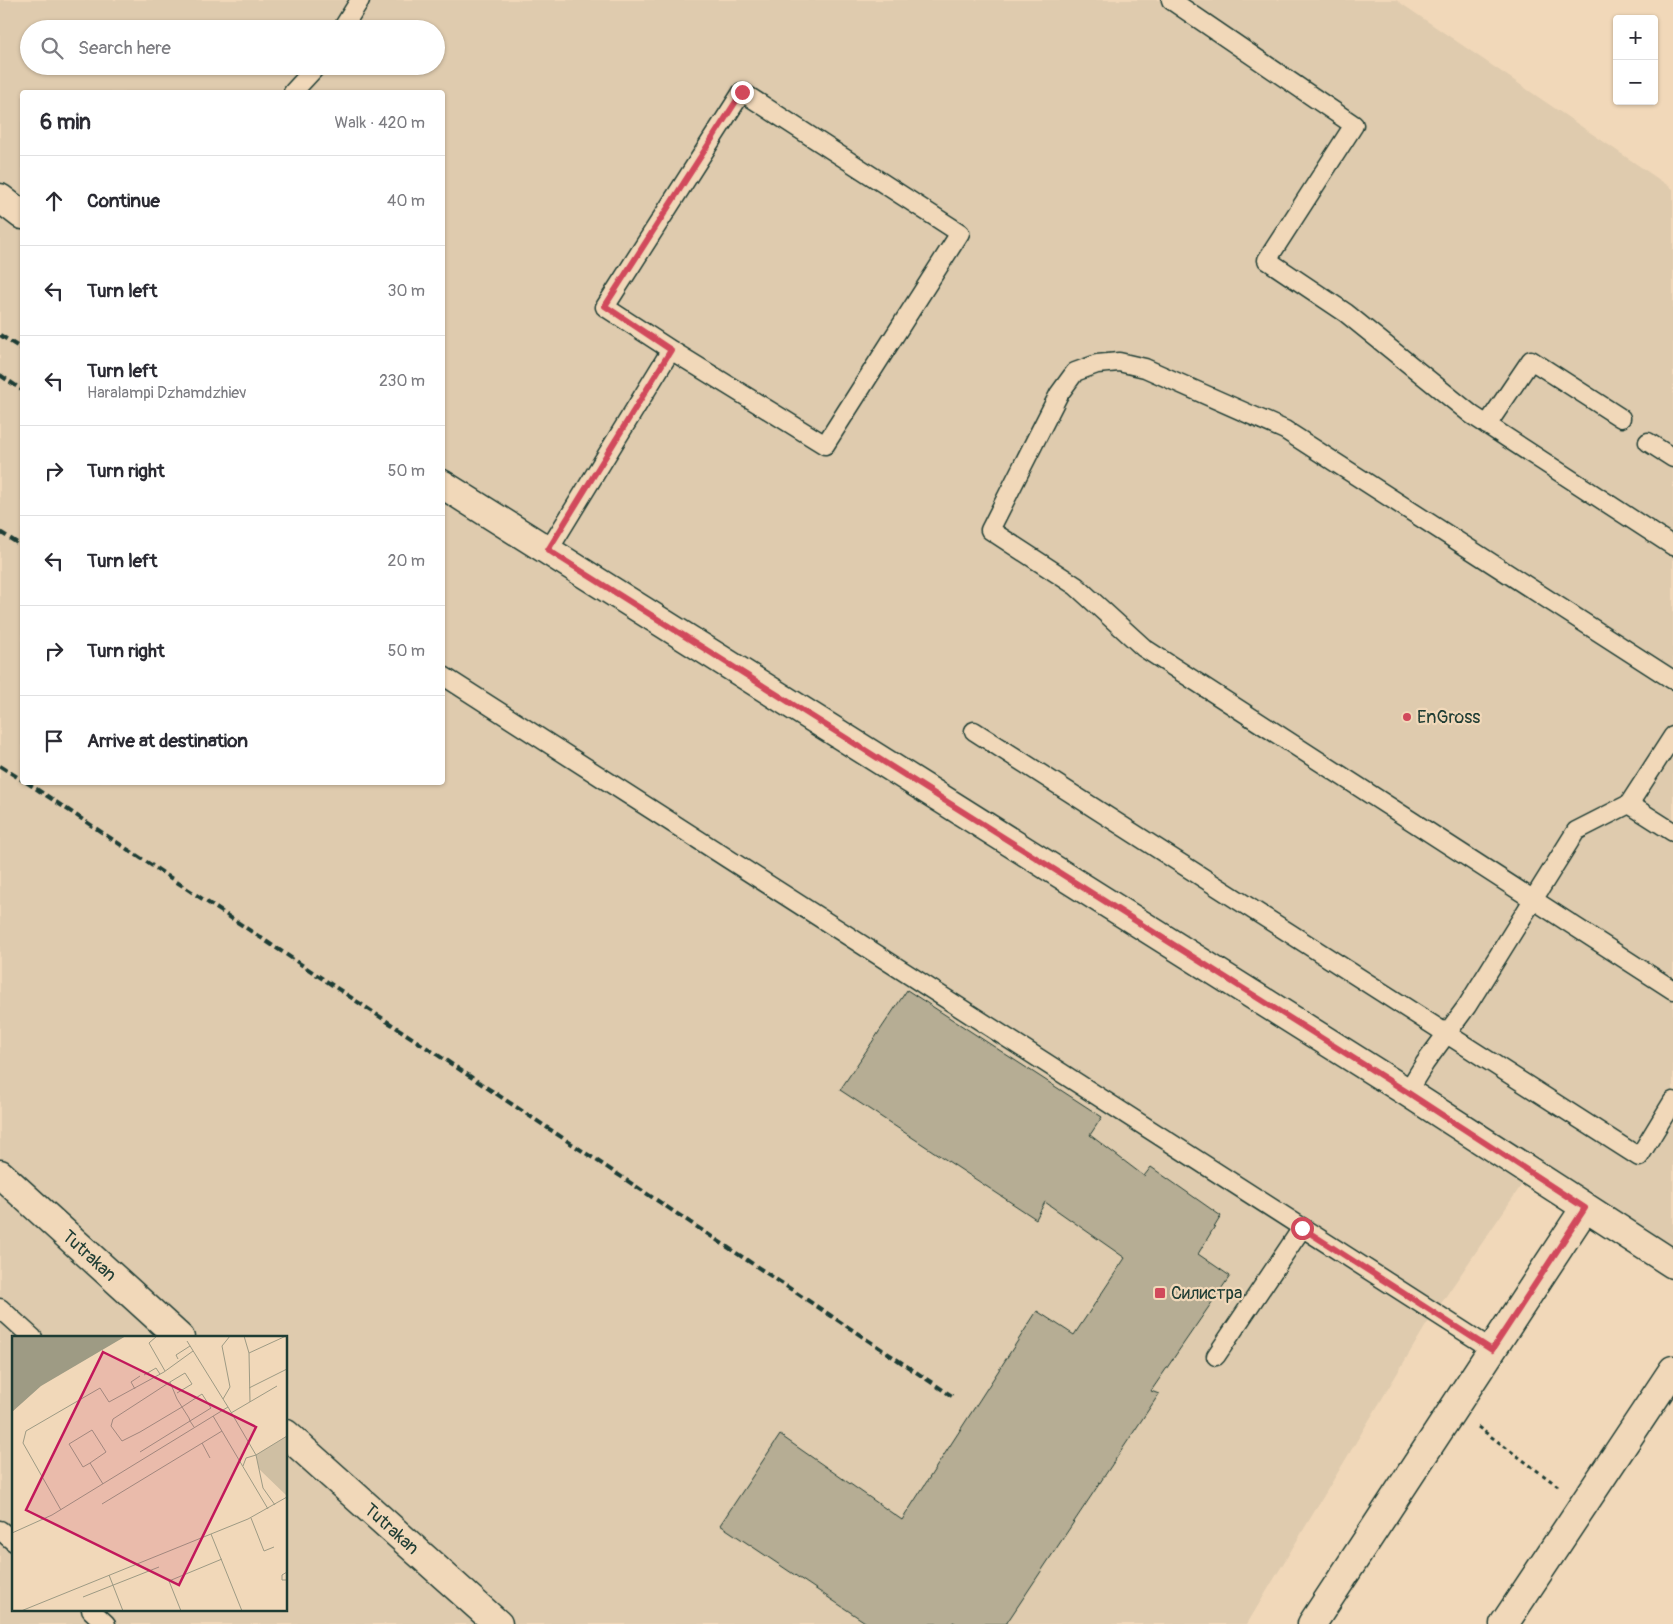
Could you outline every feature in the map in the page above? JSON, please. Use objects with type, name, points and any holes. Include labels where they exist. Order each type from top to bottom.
[{"type":"street","points":[[0,198],[20,213]]},
{"type":"street","points":[[445,486],[1407,1092],[1673,1264]]},
{"type":"street","name":"Tutrakan","points":[[0,1174],[178,1336]]},
{"type":"street","points":[[1312,1624],[1585,1208]]},
{"type":"street","points":[[1504,1624],[1673,1370]]},
{"type":"street","name":"Tutrakan","points":[[288,1436],[498,1624]]},
{"type":"lane","points":[[348,20],[360,0]]},
{"type":"lane","points":[[1171,0],[1354,125],[1267,260],[1346,313],[1402,360],[1487,425],[1673,546]]},
{"type":"lane","points":[[295,90],[311,75]]},
{"type":"lane","points":[[742,92],[960,233],[825,445],[671,350],[605,306],[742,92]]},
{"type":"lane","points":[[548,550],[671,350]]},
{"type":"lane","points":[[1487,425],[1531,360],[1621,418]]},
{"type":"lane","points":[[1673,680],[1285,430],[1145,368],[1118,362],[1097,364],[1075,372],[1059,394],[990,530],[1076,586],[1144,648],[1673,990]]},
{"type":"lane","points":[[1648,442],[1673,458]]},
{"type":"lane","points":[[445,677],[1492,1350]]},
{"type":"lane","points":[[974,731],[1639,1157],[1673,1101]]},
{"type":"lane","points":[[1407,1092],[1466,1006],[1576,831],[1629,804],[1673,736]]},
{"type":"lane","points":[[1629,804],[1673,832]]},
{"type":"lane","points":[[1216,1356],[1302,1228]]},
{"type":"lane","points":[[0,1308],[31,1336]]},
{"type":"lane","points":[[0,1530],[12,1540]]},
{"type":"lane","points":[[92,1612],[106,1624]]},
{"type":"path","points":[[1454,1409],[1584,1505]]},
{"type":"shaded area","points":[[0,0],[1396,0],[1673,189],[1673,1264],[1531,1171],[1425,1327],[1247,1624],[0,1624]]},
{"type":"building","name":"Силистра","points":[[907,990],[1102,1117],[1090,1135],[1144,1176],[1151,1167],[1221,1216],[1198,1254],[1230,1276],[1151,1391],[1159,1394],[1006,1624],[957,1624],[953,1622],[952,1624],[868,1624],[720,1525],[780,1435],[902,1520],[1037,1311],[1074,1335],[1125,1258],[1045,1202],[1036,1219],[840,1090]]},
{"type":"railway","points":[[0,335],[20,348]]},
{"type":"railway","points":[[0,375],[20,389]]},
{"type":"railway","points":[[0,532],[20,545]]},
{"type":"railway","points":[[0,766],[20,779]]},
{"type":"railway","points":[[31,785],[952,1396]]},
{"type":"place","name":"EnGross","points":[[1407,717]]},
{"type":"place","name":"Силистра","points":[[1160,1293]]},
{"type":"route","points":[[742,92],[605,306],[671,350],[548,550],[1407,1092],[1531,1171],[1585,1208],[1492,1350],[1302,1228]]}]
